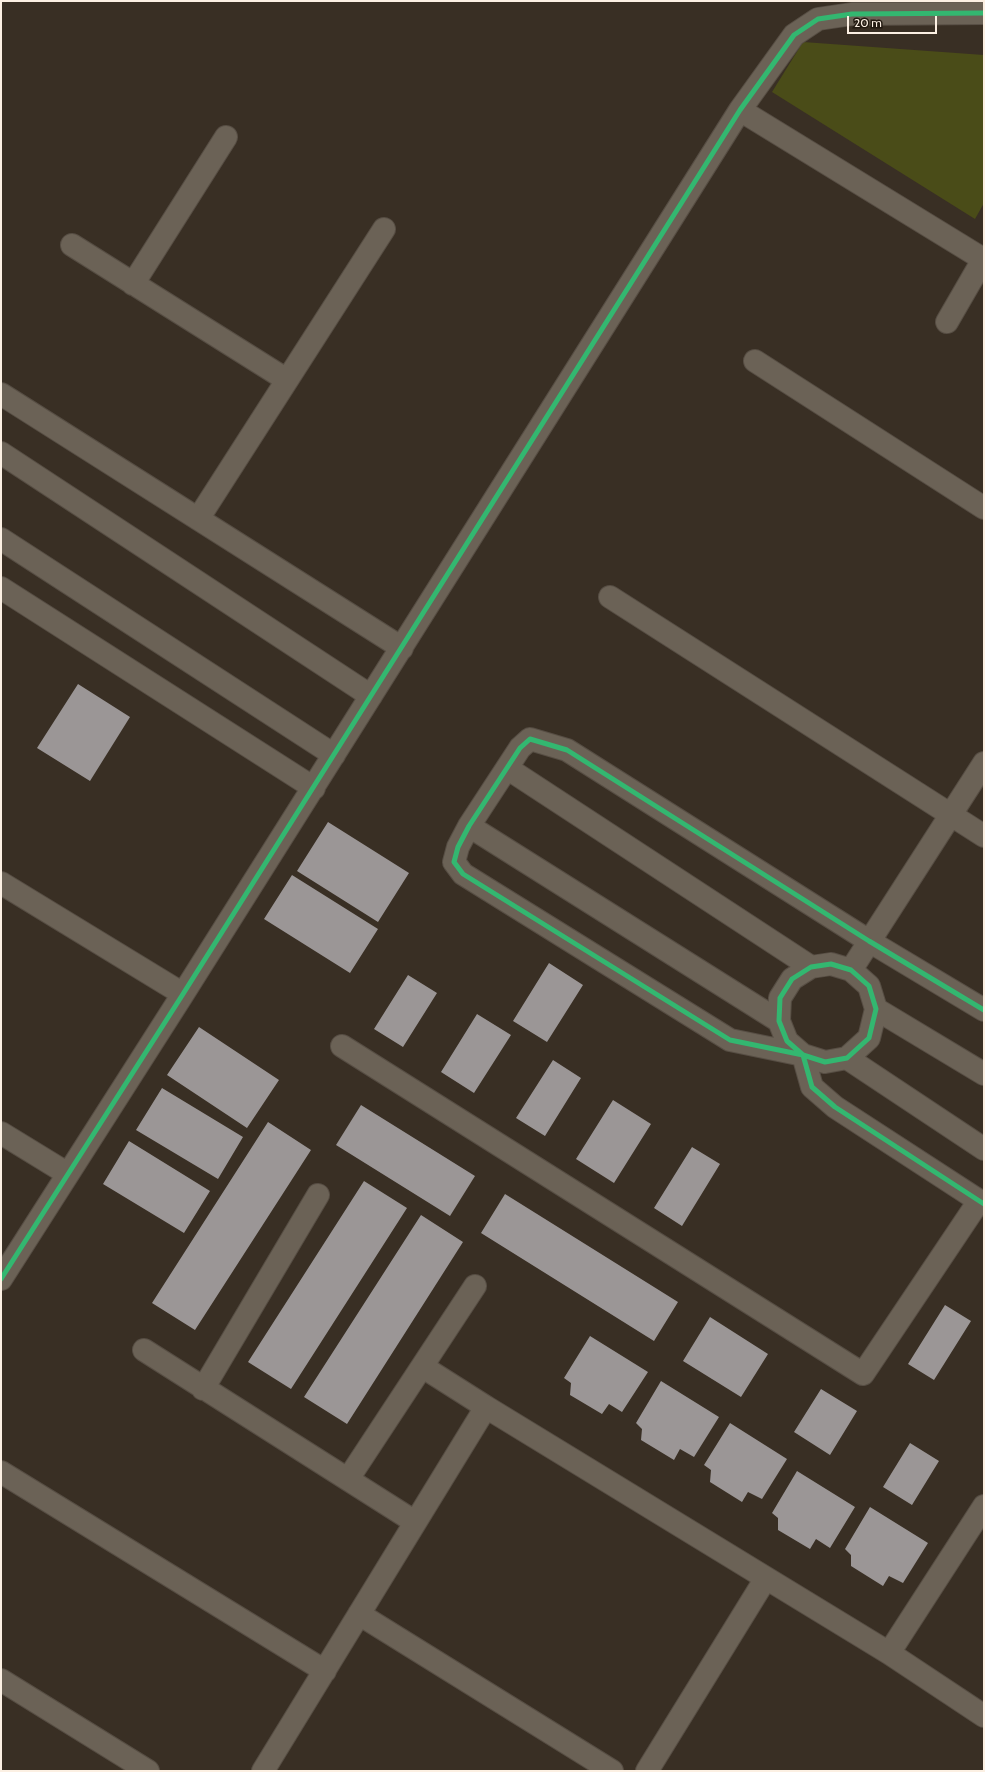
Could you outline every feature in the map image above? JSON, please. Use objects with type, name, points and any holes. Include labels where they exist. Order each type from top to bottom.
[{"type":"street","points":[[1,1279],[314,788],[740,110],[794,35],[818,19],[852,14],[984,13]]},
{"type":"street","points":[[740,110],[984,259],[947,322]]},
{"type":"street","points":[[133,284],[226,137]]},
{"type":"street","points":[[198,519],[384,229]]},
{"type":"street","points":[[72,245],[287,380]]},
{"type":"street","points":[[755,361],[984,508]]},
{"type":"street","points":[[1,394],[402,648]]},
{"type":"street","points":[[1,453],[371,696]]},
{"type":"street","points":[[1,539],[334,755]]},
{"type":"street","points":[[1,588],[314,788]]},
{"type":"street","points":[[610,597],[984,836]]},
{"type":"street","points":[[342,1046],[863,1374],[982,1203],[835,1107],[812,1087],[803,1055],[787,1041],[779,1021],[780,998],[792,979],[811,966],[831,964],[850,970],[869,986],[876,1009],[869,1038],[847,1058],[824,1062],[803,1055],[730,1040],[463,874],[454,862],[458,847],[469,826],[520,748],[530,739],[567,750],[869,942],[984,1010]]},
{"type":"street","points":[[850,970],[984,763]]},
{"type":"street","points":[[507,768],[811,966]]},
{"type":"street","points":[[469,826],[779,1021]]},
{"type":"street","points":[[1,883],[183,994]]},
{"type":"street","points":[[876,1009],[984,1074]]},
{"type":"street","points":[[847,1058],[984,1149]]},
{"type":"street","points":[[1,1133],[68,1174]]},
{"type":"street","points":[[203,1389],[318,1195]]},
{"type":"street","points":[[348,1479],[475,1286]]},
{"type":"street","points":[[144,1350],[203,1389],[415,1522]]},
{"type":"street","points":[[423,1367],[889,1653],[984,1716]]},
{"type":"street","points":[[263,1771],[486,1407]]},
{"type":"street","points":[[1,1472],[325,1671]]},
{"type":"street","points":[[889,1653],[984,1506]]},
{"type":"street","points":[[647,1771],[766,1578]]},
{"type":"street","points":[[359,1614],[612,1771]]},
{"type":"street","points":[[1,1680],[148,1771]]},
{"type":"shaded area","points":[[803,42],[984,55],[984,203],[975,219],[772,92]]},
{"type":"building","points":[[78,684],[130,717],[90,781],[37,748]]},
{"type":"building","points":[[328,822],[409,873],[378,922],[297,871]]},
{"type":"building","points":[[292,875],[378,929],[350,973],[264,919]]},
{"type":"building","points":[[549,963],[583,985],[547,1042],[513,1021]]},
{"type":"building","points":[[408,975],[437,993],[403,1047],[374,1029]]},
{"type":"building","points":[[477,1014],[511,1035],[474,1093],[441,1072]]},
{"type":"building","points":[[199,1027],[279,1080],[247,1128],[167,1075]]},
{"type":"building","points":[[553,1060],[581,1078],[545,1136],[516,1118]]},
{"type":"building","points":[[162,1088],[243,1137],[218,1179],[136,1130]]},
{"type":"building","points":[[613,1100],[651,1124],[614,1183],[576,1159]]},
{"type":"building","points":[[361,1105],[475,1176],[450,1216],[336,1145]]},
{"type":"building","points":[[268,1122],[311,1150],[195,1330],[152,1303]]},
{"type":"building","points":[[129,1141],[210,1191],[184,1233],[103,1184]]},
{"type":"building","points":[[692,1147],[720,1164],[682,1226],[654,1208]]},
{"type":"building","points":[[364,1181],[407,1208],[291,1389],[248,1362]]},
{"type":"building","points":[[505,1194],[678,1302],[654,1341],[481,1233]]},
{"type":"building","points":[[421,1215],[463,1242],[347,1424],[304,1397]]},
{"type":"building","points":[[945,1305],[971,1321],[934,1380],[908,1364]]},
{"type":"building","points":[[710,1317],[768,1354],[741,1397],[683,1361]]},
{"type":"building","points":[[590,1336],[648,1372],[622,1412],[609,1404],[602,1414],[570,1395],[571,1383],[564,1378]]},
{"type":"building","points":[[661,1381],[719,1417],[694,1457],[680,1449],[674,1460],[641,1440],[642,1429],[636,1423]]},
{"type":"building","points":[[821,1389],[857,1411],[830,1455],[794,1432]]},
{"type":"building","points":[[730,1423],[787,1459],[762,1499],[748,1492],[742,1502],[710,1482],[711,1470],[704,1465]]},
{"type":"building","points":[[910,1443],[939,1461],[912,1505],[883,1487]]},
{"type":"building","points":[[797,1471],[855,1507],[830,1548],[816,1539],[810,1549],[778,1530],[778,1518],[772,1513]]},
{"type":"building","points":[[870,1507],[928,1543],[903,1583],[889,1576],[883,1586],[851,1566],[851,1555],[845,1549]]},
{"type":"cycle path","points":[[1,1279],[183,994],[740,110],[794,35],[818,19],[852,14],[984,13]]},
{"type":"cycle path","points":[[984,1010],[869,941],[567,750],[530,739],[520,748],[469,826],[458,847],[454,862],[463,874],[730,1040],[803,1055],[825,1062],[847,1058],[869,1038],[876,1009],[869,986],[851,970],[831,964],[811,967],[792,979],[780,998],[779,1021],[787,1041],[803,1055],[812,1087],[835,1107],[984,1204]]}]
